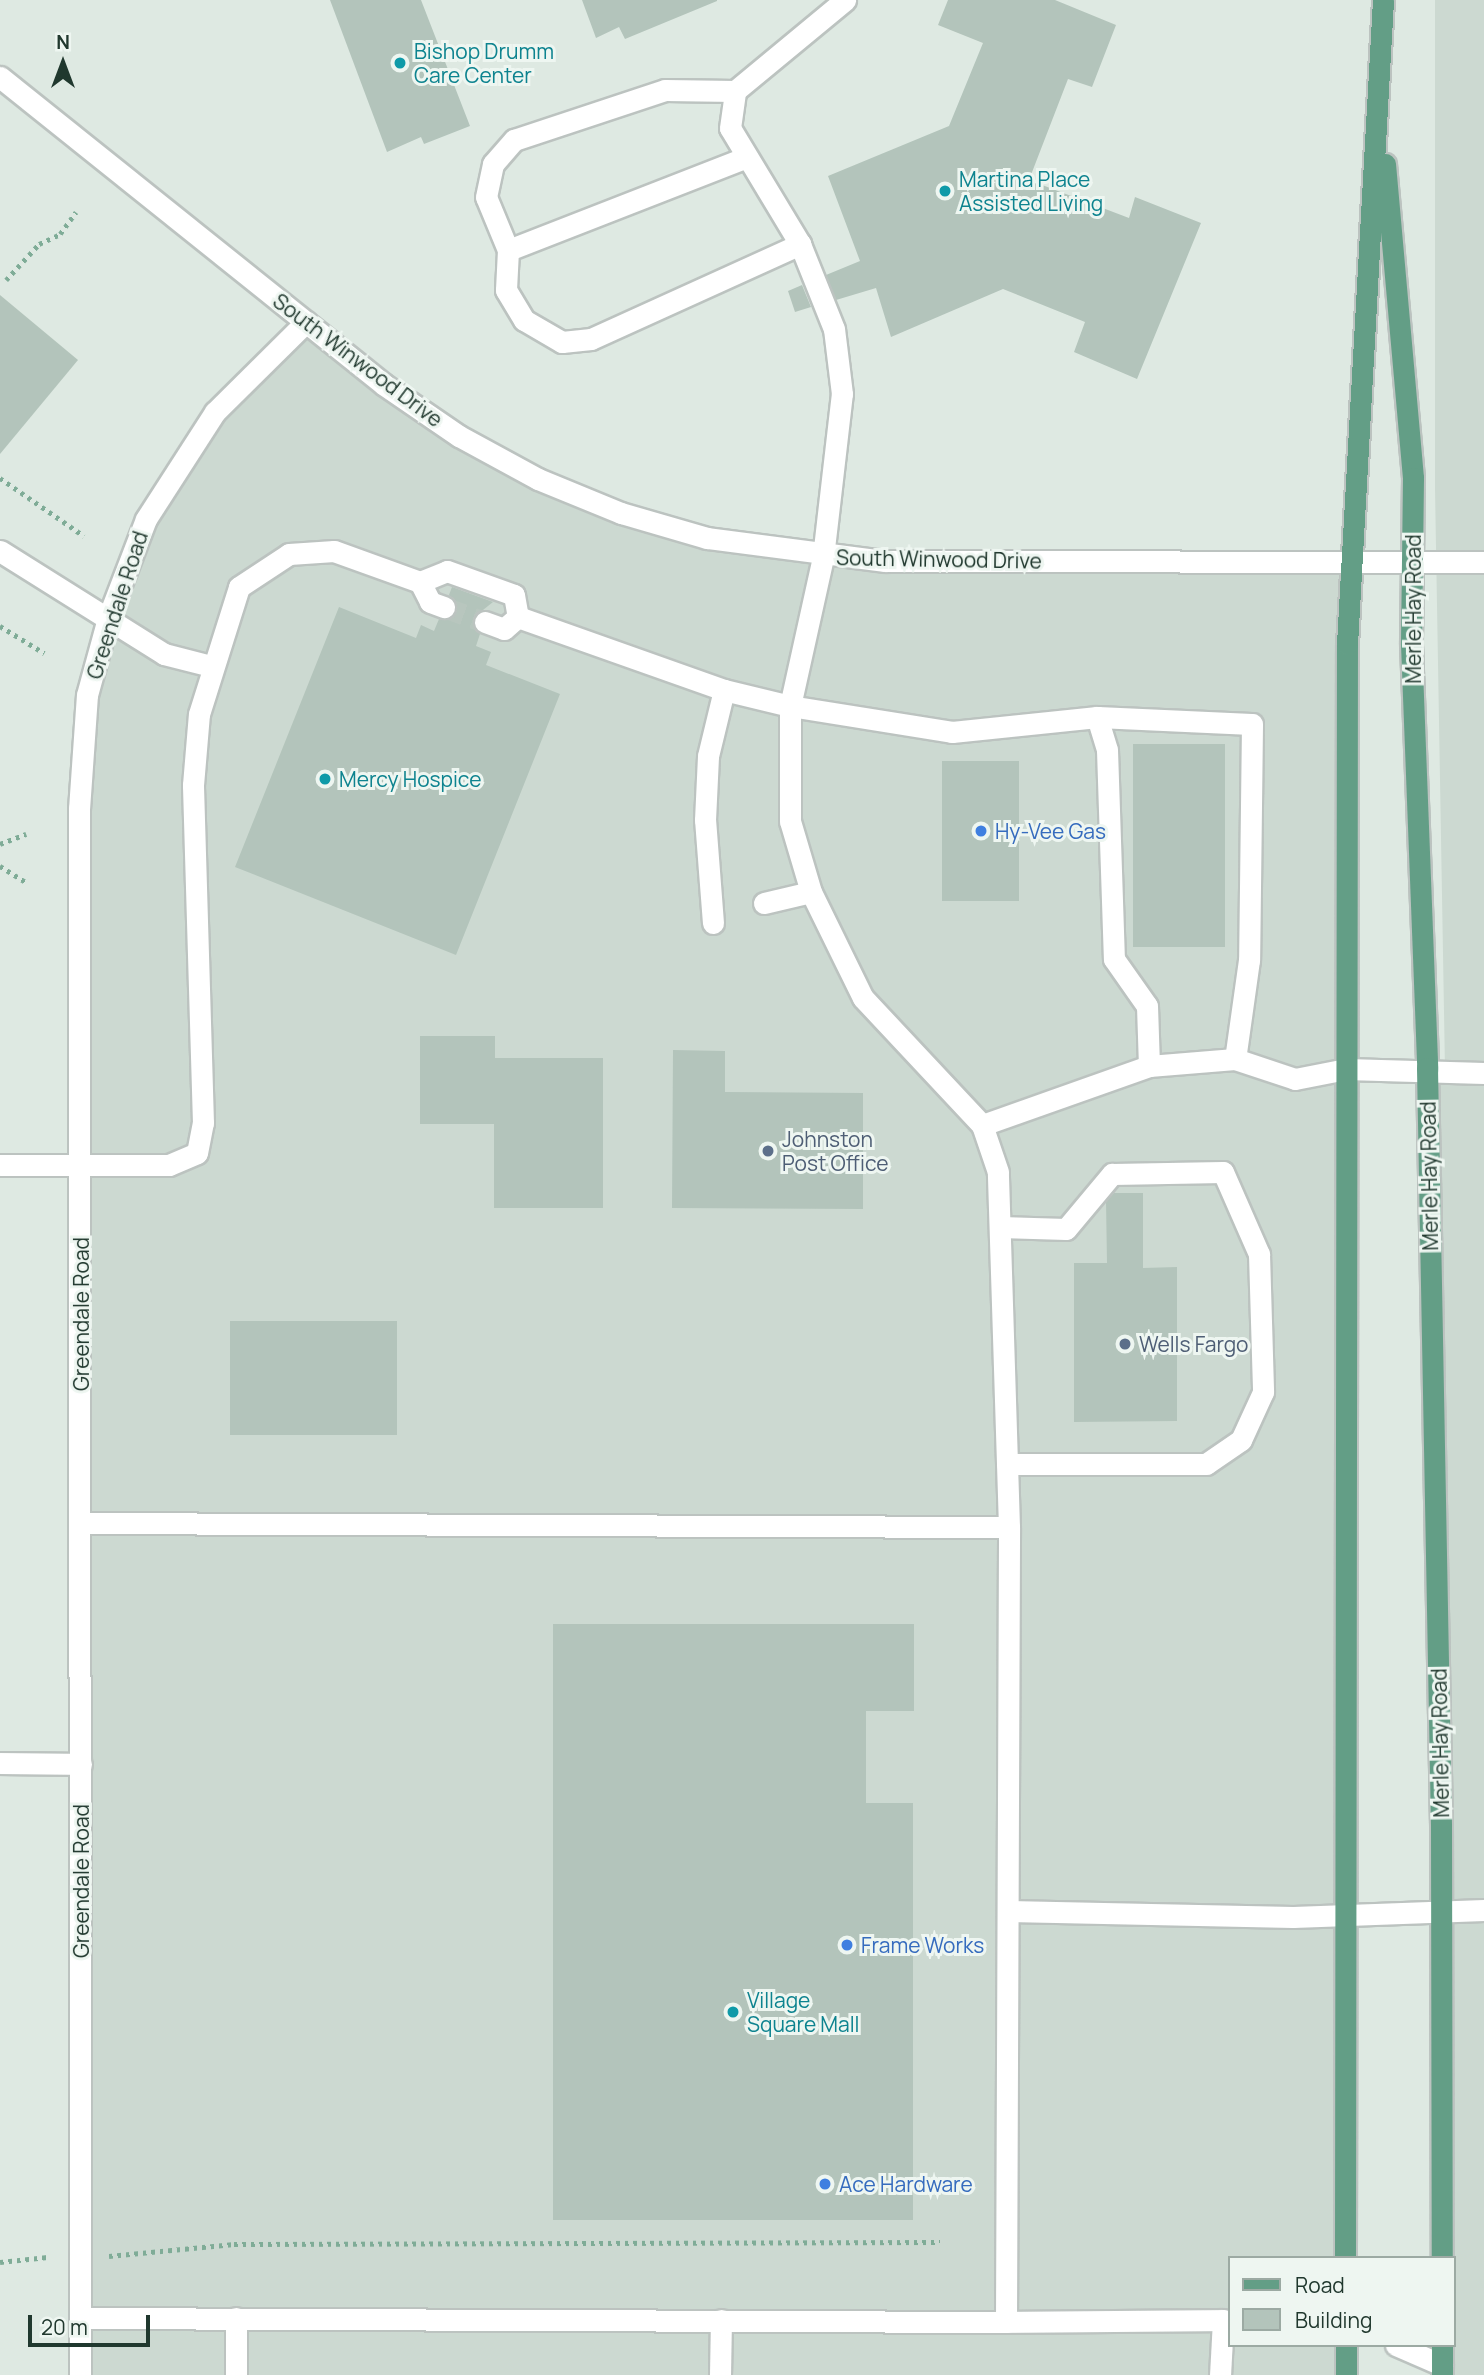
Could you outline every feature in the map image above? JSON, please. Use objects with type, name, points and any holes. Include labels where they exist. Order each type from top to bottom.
[{"type":"main road","name":"Merle Hay Road","points":[[1345,2256],[1343,1916],[1346,1069],[1351,559],[1383,0]]},
{"type":"main road","name":"Merle Hay Road","points":[[1379,95],[1413,478],[1412,559],[1427,1068],[1440,1913],[1442,2256]]},
{"type":"main road","points":[[1346,2347],[1346,2375]]},
{"type":"street","points":[[800,244],[591,339],[562,342],[524,320],[506,290],[508,250],[486,197],[494,164],[514,140],[665,90],[735,91],[845,0]]},
{"type":"street","name":"South Winwood Drive","points":[[0,77],[306,322],[459,436],[538,479],[621,513],[707,538],[822,557],[885,562],[1351,559],[1484,562]]},
{"type":"street","points":[[735,91],[730,128],[800,244],[834,329],[842,394],[822,557],[790,706],[790,821],[811,892],[863,998],[982,1125],[998,1172],[1010,1527],[1006,2322]]},
{"type":"street","points":[[508,250],[747,157]]},
{"type":"street","name":"Greendale Road","points":[[80,2375],[79,809],[88,695],[108,618],[146,519],[215,412],[306,322]]},
{"type":"street","points":[[0,551],[164,654],[211,666]]},
{"type":"street","points":[[0,1165],[169,1166],[197,1153],[203,1123],[193,785],[199,714],[211,666],[239,587],[289,554],[334,551],[420,582],[447,571],[514,595],[518,617]]},
{"type":"street","points":[[420,582],[430,602],[443,607]]},
{"type":"street","points":[[518,617],[724,690],[790,706],[952,732],[1097,717],[1252,724],[1249,960],[1235,1059]]},
{"type":"street","points":[[485,622],[504,629],[518,617]]},
{"type":"street","points":[[712,923],[705,820],[708,757],[724,690]]},
{"type":"street","points":[[1097,717],[1107,750],[1114,959],[1147,1006],[1149,1066]]},
{"type":"street","points":[[764,902],[811,892]]},
{"type":"street","points":[[982,1125],[1149,1066],[1235,1059],[1295,1079],[1346,1069],[1427,1068],[1484,1073]]},
{"type":"street","points":[[1000,1227],[1066,1229],[1112,1174],[1223,1172],[1259,1254],[1263,1378],[1263,1392],[1241,1440],[1206,1464],[1007,1464]]},
{"type":"street","points":[[81,1523],[1010,1527]]},
{"type":"street","points":[[0,1763],[81,1764]]},
{"type":"street","points":[[1008,1911],[1343,1916],[1484,1910]]},
{"type":"street","points":[[80,2318],[1006,2322],[1223,2320],[1220,2375]]},
{"type":"street","points":[[236,2318],[236,2375]]},
{"type":"street","points":[[720,2375],[721,2320]]},
{"type":"street","points":[[1401,2347],[1442,2362]]},
{"type":"path","points":[[6,280],[38,244],[60,234],[76,212]]},
{"type":"path","points":[[0,478],[84,536]]},
{"type":"path","points":[[0,626],[44,653]]},
{"type":"path","points":[[0,844],[26,834]]},
{"type":"path","points":[[0,866],[26,882]]},
{"type":"path","points":[[0,2262],[80,2255],[126,2257],[234,2244],[940,2242]]},
{"type":"shaded area","points":[[1435,0],[1484,0],[1484,2375],[1441,2375],[1441,2347],[1456,2347],[1456,2256],[1441,2256],[1427,1068],[1445,1070],[1435,489]]},
{"type":"shaded area","points":[[306,322],[383,384],[621,513],[823,557],[1351,559],[1348,2256],[1228,2256],[1228,2347],[1348,2347],[1348,2375],[80,2375],[87,695],[146,519],[215,412]]},
{"type":"building","name":"Bishop Drumm Care Center","points":[[330,0],[421,0],[470,126],[424,144],[421,137],[387,152]]},
{"type":"building","name":"Bishop Drumm Care Center","points":[[582,0],[717,1],[625,39],[619,27],[596,38]]},
{"type":"building","name":"Martina Place Assisted Living","points":[[948,0],[1055,0],[1116,25],[1092,87],[1068,79],[1029,180],[1129,218],[1135,197],[1201,223],[1137,379],[1074,352],[1085,322],[1003,289],[891,337],[876,288],[836,300],[826,275],[860,261],[828,176],[949,126],[983,43],[938,25]]},
{"type":"building","points":[[802,285],[811,307],[795,312],[788,291]]},
{"type":"building","points":[[0,295],[78,360],[0,454]]},
{"type":"building","name":"Mercy Hospice","points":[[452,587],[493,602],[473,618],[480,634],[476,646],[491,652],[486,665],[560,694],[456,955],[235,867],[339,607],[416,638],[421,625],[434,631],[439,619],[453,616],[457,605],[449,595]]},
{"type":"building","name":"Hy-Vee Gas","points":[[1133,744],[1225,744],[1225,947],[1133,947]]},
{"type":"building","name":"Hy-Vee Gas","points":[[942,761],[1019,761],[1019,901],[942,901]]},
{"type":"building","points":[[420,1036],[495,1036],[495,1058],[603,1058],[603,1208],[494,1208],[494,1124],[420,1124]]},
{"type":"building","name":"Johnston Post Office","points":[[673,1050],[725,1051],[725,1092],[863,1093],[863,1209],[672,1208]]},
{"type":"building","name":"Wells Fargo","points":[[1114,1193],[1143,1193],[1143,1268],[1177,1267],[1177,1421],[1074,1422],[1074,1263],[1107,1263],[1106,1201]]},
{"type":"building","points":[[230,1321],[397,1321],[397,1435],[230,1435]]},
{"type":"building","name":"Village Square Mall","points":[[553,1624],[914,1624],[914,1711],[866,1711],[866,1803],[913,1803],[913,2220],[553,2220]]},
{"type":"tunnel","points":[[444,607],[485,622]]},
{"type":"place","name":"Bishop Drumm Care Center","points":[[400,63]]},
{"type":"place","name":"Martina Place Assisted Living","points":[[945,191]]},
{"type":"place","name":"Mercy Hospice","points":[[325,779]]},
{"type":"place","name":"Hy-Vee Gas","points":[[981,831]]},
{"type":"place","name":"Johnston Post Office","points":[[768,1151]]},
{"type":"place","name":"Wells Fargo","points":[[1125,1344]]},
{"type":"place","name":"Frame Works","points":[[847,1945]]},
{"type":"place","name":"Village Square Mall","points":[[733,2012]]},
{"type":"place","name":"Ace Hardware","points":[[825,2184]]}]
